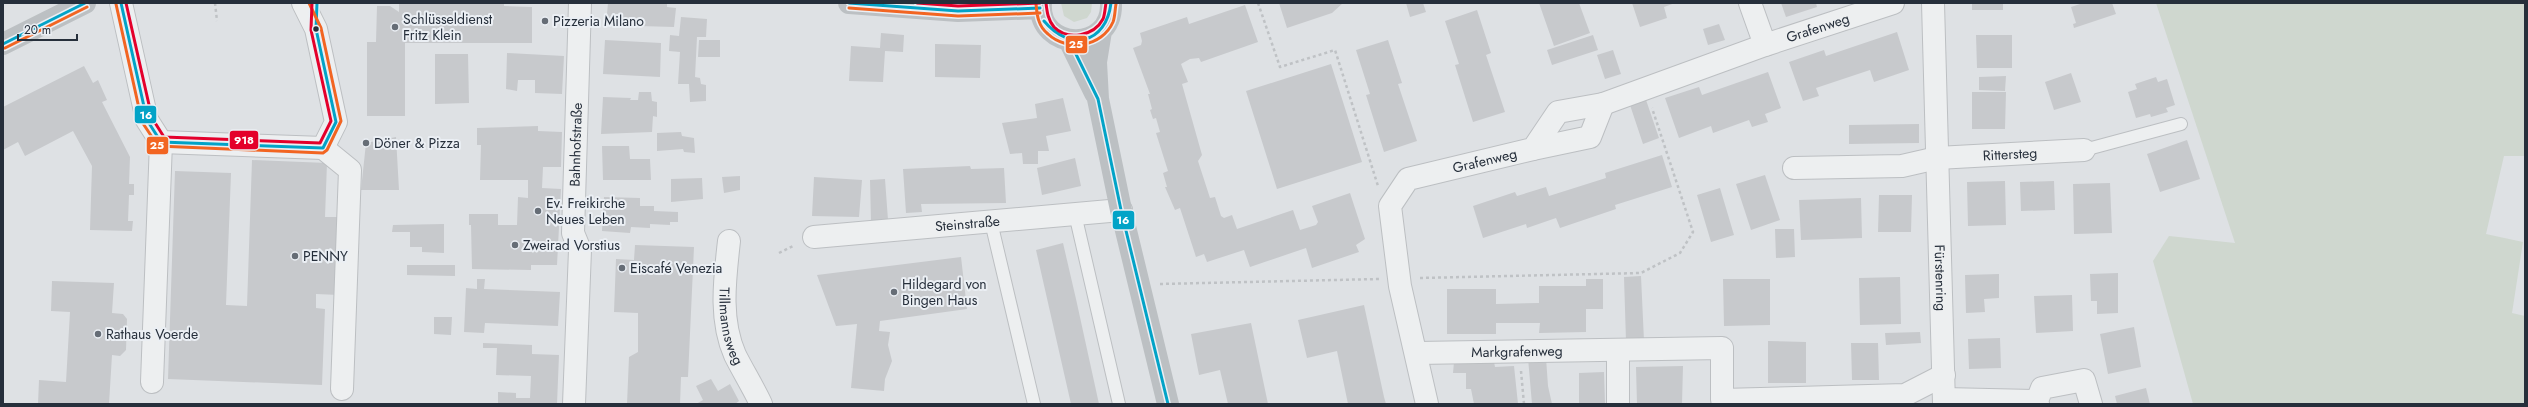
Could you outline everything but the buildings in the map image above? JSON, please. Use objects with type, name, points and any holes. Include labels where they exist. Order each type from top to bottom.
[{"type":"street","points":[[3,44],[85,3]]},
{"type":"street","points":[[121,3],[146,120],[161,142],[152,382]]},
{"type":"street","points":[[303,3],[316,29],[336,122],[323,148]]},
{"type":"street","points":[[316,29],[318,3]]},
{"type":"street","name":"Bahnhofstraße","points":[[574,404],[580,250],[573,233],[580,3]]},
{"type":"street","points":[[850,3],[958,11],[1041,5],[1043,19],[1049,29],[1058,36],[1069,40],[1080,41],[1101,31]]},
{"type":"street","points":[[1111,3],[1108,21],[1101,31],[1096,62],[1098,99],[1121,210],[1168,404]]},
{"type":"street","points":[[1750,3],[1765,45]]},
{"type":"street","name":"Grafenweg","points":[[1427,404],[1399,278],[1390,206],[1408,179],[1533,148],[1558,112],[1603,104],[1646,90],[1765,45],[1893,3]]},
{"type":"street","name":"Fürstenring","points":[[1933,3],[1944,402],[2037,402],[2042,388],[2084,380],[2091,404]]},
{"type":"street","points":[[1069,40],[1098,99]]},
{"type":"street","points":[[1533,148],[1590,137],[1603,104]]},
{"type":"street","points":[[161,142],[323,148],[350,170],[342,389]]},
{"type":"street","name":"Rittersteg","points":[[1937,158],[2084,150]]},
{"type":"street","points":[[1794,168],[1902,166],[1937,158]]},
{"type":"street","name":"Steinstraße","points":[[814,237],[1121,210]]},
{"type":"street","name":"Tillmannsweg","points":[[729,241],[725,286],[726,321],[734,353],[761,404]]},
{"type":"street","name":"Markgrafenweg","points":[[1416,353],[1618,352],[1722,348],[1722,400],[1905,395],[1944,376]]},
{"type":"street","points":[[1618,352],[1618,404]]},
{"type":"lane","points":[[2084,150],[2181,124]]},
{"type":"lane","points":[[1075,214],[1119,404]]},
{"type":"lane","points":[[991,222],[1034,404]]},
{"type":"path","points":[[215,3],[217,21]]},
{"type":"path","points":[[1258,3],[1280,68],[1335,50],[1378,187]]},
{"type":"path","points":[[1139,284],[1641,273],[1680,253],[1693,232],[1646,90]]},
{"type":"path","points":[[1521,352],[1524,404]]},
{"type":"shaded area","points":[[1061,3],[1092,3],[1091,12],[1087,18],[1074,22],[1064,16]]},
{"type":"shaded area","points":[[2156,3],[2525,3],[2525,156],[2504,156],[2486,234],[2523,242],[2512,313],[2525,316],[2525,404],[2193,404],[2153,261],[2169,236],[2235,243]]},
{"type":"transit line","name":"16","points":[[3,44],[85,3]]},
{"type":"transit line","name":"16","points":[[121,3],[147,120],[161,142],[323,148],[336,122],[316,29],[317,3]]},
{"type":"transit line","name":"918","points":[[126,3],[152,118],[164,137],[320,143],[331,121],[311,30],[312,3]]},
{"type":"transit line","name":"25","points":[[116,4],[142,122],[158,146],[323,153],[327,150],[341,121],[321,28],[309,3]]},
{"type":"transit line","name":"16","points":[[849,3],[958,11],[1040,8]]},
{"type":"transit line","name":"918","points":[[917,3],[958,6],[1040,3]]},
{"type":"transit line","name":"918","points":[[1046,3],[1047,13],[1054,27],[1066,34],[1073,35],[1087,33],[1099,25],[1104,17],[1106,3]]},
{"type":"transit line","name":"16","points":[[1044,21],[1054,31],[1065,37],[1075,40],[1085,39],[1094,35],[1102,27],[1108,17],[1111,3]]},
{"type":"transit line","name":"25","points":[[1036,4],[1039,20],[1045,31],[1056,40],[1074,45],[1093,42],[1101,37],[1108,30],[1114,20],[1116,4]]},
{"type":"transit line","name":"25","points":[[5,48],[87,7]]},
{"type":"transit line","name":"25","points":[[849,8],[958,16],[1040,13]]},
{"type":"transit line","name":"16","points":[[1069,40],[1098,99],[1121,210],[1168,404]]},
{"type":"place","name":"Pizzeria Milano","points":[[545,21]]},
{"type":"place","name":"Schlüsseldienst Fritz Klein","points":[[395,27]]},
{"type":"place","name":"Döner & Pizza","points":[[366,143]]},
{"type":"place","name":"Ev. Freikirche Neues Leben","points":[[538,211]]},
{"type":"place","name":"Zweirad Vorstius","points":[[515,245]]},
{"type":"place","name":"PENNY","points":[[295,256]]},
{"type":"place","name":"Eiscafé Venezia","points":[[622,268]]},
{"type":"place","name":"Hildegard von Bingen Haus","points":[[894,292]]},
{"type":"place","name":"Rathaus Voerde","points":[[98,334]]}]
